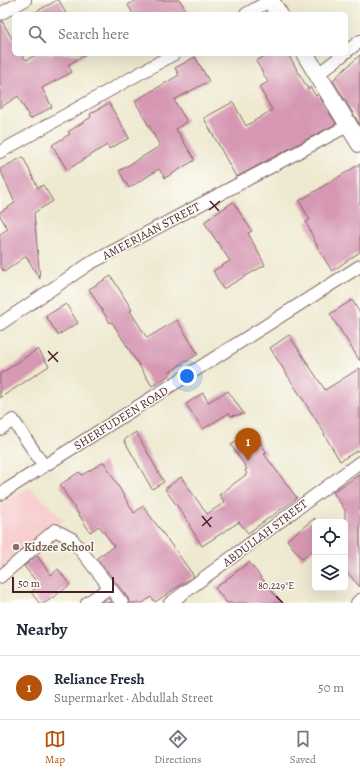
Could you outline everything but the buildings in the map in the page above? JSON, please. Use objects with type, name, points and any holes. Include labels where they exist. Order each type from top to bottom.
[{"type":"street","points":[[0,14],[25,0]]},
{"type":"street","points":[[250,12],[271,0],[278,12]]},
{"type":"street","points":[[348,51],[360,41]]},
{"type":"street","points":[[0,152],[170,56]]},
{"type":"street","points":[[306,56],[360,144]]},
{"type":"street","points":[[318,74],[341,56]]},
{"type":"street","name":"AMEERJAAN STREET","points":[[0,324],[89,264],[349,125]]},
{"type":"street","name":"SHERFUDEEN ROAD","points":[[0,494],[360,266]]},
{"type":"street","points":[[0,429],[12,420],[44,466]]},
{"type":"street","name":"ABDULLAH STREET","points":[[170,603],[360,462]]},
{"type":"street","points":[[0,577],[55,530],[72,539],[122,603]]},
{"type":"street","points":[[87,603],[109,588]]},
{"type":"street","points":[[357,603],[360,600]]},
{"type":"shaded area","name":"Kidzee School","points":[[29,487],[64,520],[0,573],[0,505]]},
{"type":"place","name":"Reliance Fresh","points":[[248,461]]},
{"type":"place","name":"Kidzee School","points":[[16,547]]}]
